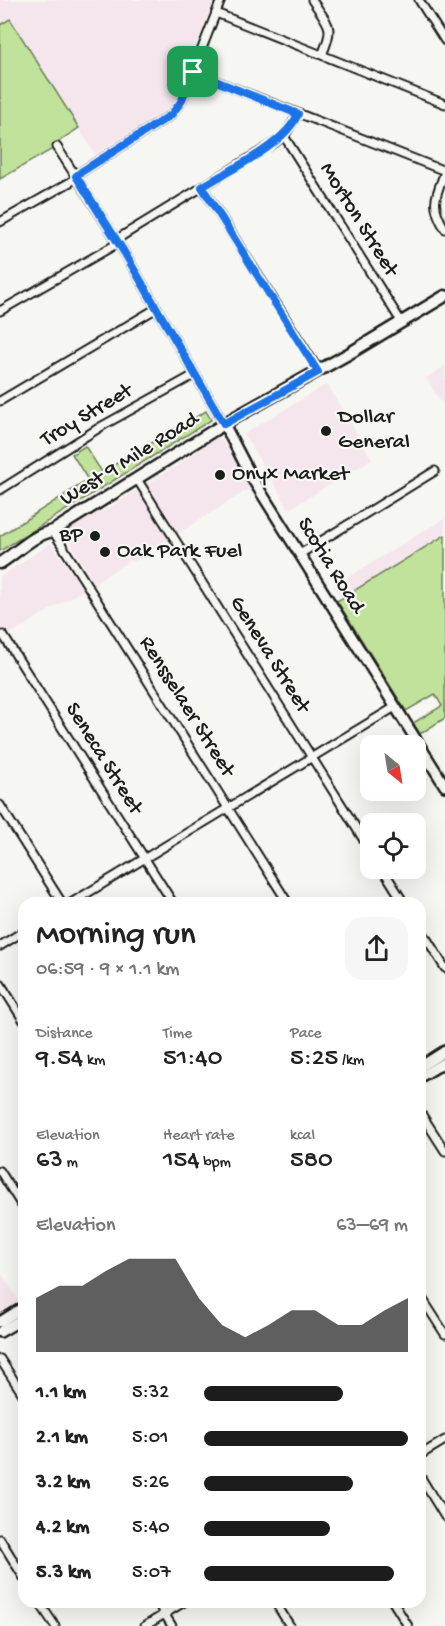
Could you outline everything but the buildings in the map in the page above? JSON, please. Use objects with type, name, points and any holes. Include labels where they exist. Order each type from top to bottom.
[{"type":"main road","name":"West 9 Mile Road","points":[[0,564],[43,541],[53,531],[224,424],[318,372],[445,296]]},
{"type":"street","points":[[0,222],[72,181],[81,172],[171,115],[181,102],[221,0]]},
{"type":"street","points":[[312,0],[330,30],[322,55]]},
{"type":"street","points":[[419,0],[445,41]]},
{"type":"street","points":[[216,13],[445,104]]},
{"type":"street","points":[[193,72],[445,172],[435,202],[436,214],[445,229]]},
{"type":"street","points":[[0,311],[113,246],[122,236],[284,136],[298,114]]},
{"type":"street","name":"Morton Street","points":[[284,136],[402,323]]},
{"type":"street","name":"Scotia Road","points":[[57,147],[117,241],[224,424],[247,470],[445,786]]},
{"type":"street","points":[[202,187],[318,372]]},
{"type":"street","points":[[0,401],[157,309]]},
{"type":"street","name":"Troy Street","points":[[0,490],[102,426],[194,375]]},
{"type":"street","points":[[300,554],[435,471]]},
{"type":"street","name":"Geneva Street","points":[[137,478],[360,834]]},
{"type":"street","name":"Rensselaer Street","points":[[53,531],[284,897]]},
{"type":"street","name":"Seneca Street","points":[[3,635],[169,897]]},
{"type":"street","points":[[81,897],[395,706]]},
{"type":"street","points":[[0,805],[58,897]]},
{"type":"street","points":[[389,879],[400,897]]},
{"type":"street","points":[[0,946],[18,935]]},
{"type":"street","points":[[426,938],[445,968]]},
{"type":"street","points":[[0,983],[18,1012]]},
{"type":"street","points":[[426,1062],[445,1051]]},
{"type":"street","points":[[426,1073],[445,1062]]},
{"type":"street","points":[[426,1121],[445,1151]]},
{"type":"street","points":[[0,1171],[18,1200]]},
{"type":"street","points":[[426,1304],[445,1334]]},
{"type":"street","points":[[0,1322],[18,1311]]},
{"type":"street","points":[[0,1332],[18,1322]]},
{"type":"street","points":[[0,1359],[18,1387]]},
{"type":"street","points":[[426,1451],[445,1440]]},
{"type":"street","points":[[426,1486],[445,1517]]},
{"type":"street","points":[[0,1539],[18,1568]]},
{"type":"street","points":[[43,1608],[55,1626]]},
{"type":"street","points":[[160,1608],[172,1626]]},
{"type":"street","points":[[145,1626],[174,1608]]},
{"type":"street","points":[[279,1608],[290,1626]]},
{"type":"street","points":[[397,1608],[408,1626]]},
{"type":"shaded area","points":[[0,0],[214,0],[170,106],[160,115],[95,154],[11,19],[0,25]]},
{"type":"shaded area","points":[[445,366],[445,408],[426,378]]},
{"type":"shaded area","points":[[327,384],[372,459],[289,509],[244,434]]},
{"type":"shaded area","points":[[217,437],[224,442],[252,487],[133,562],[131,560],[94,583],[64,532],[99,510],[104,511]]},
{"type":"shaded area","points":[[445,518],[445,535],[342,598],[334,586]]},
{"type":"shaded area","points":[[51,543],[83,590],[0,640],[0,577]]},
{"type":"shaded area","points":[[0,1271],[18,1302],[0,1313]]},
{"type":"green space","points":[[10,19],[79,128],[62,139],[51,150],[0,179],[0,25]]},
{"type":"green space","points":[[206,411],[211,420],[0,551],[0,536],[88,480],[72,454],[85,446],[102,472]]},
{"type":"green space","points":[[445,535],[445,718],[420,734],[413,723],[442,706],[435,694],[406,711],[337,601]]},
{"type":"place","name":"Dollar General","points":[[326,431]]},
{"type":"place","name":"Onyx Market","points":[[220,475]]},
{"type":"place","name":"BP","points":[[95,536]]},
{"type":"place","name":"Oak Park Fuel","points":[[105,552]]},
{"type":"route","points":[[193,72],[298,114],[284,136],[202,187],[318,372],[224,424],[124,252],[76,176],[171,115],[181,102],[193,72]]}]
